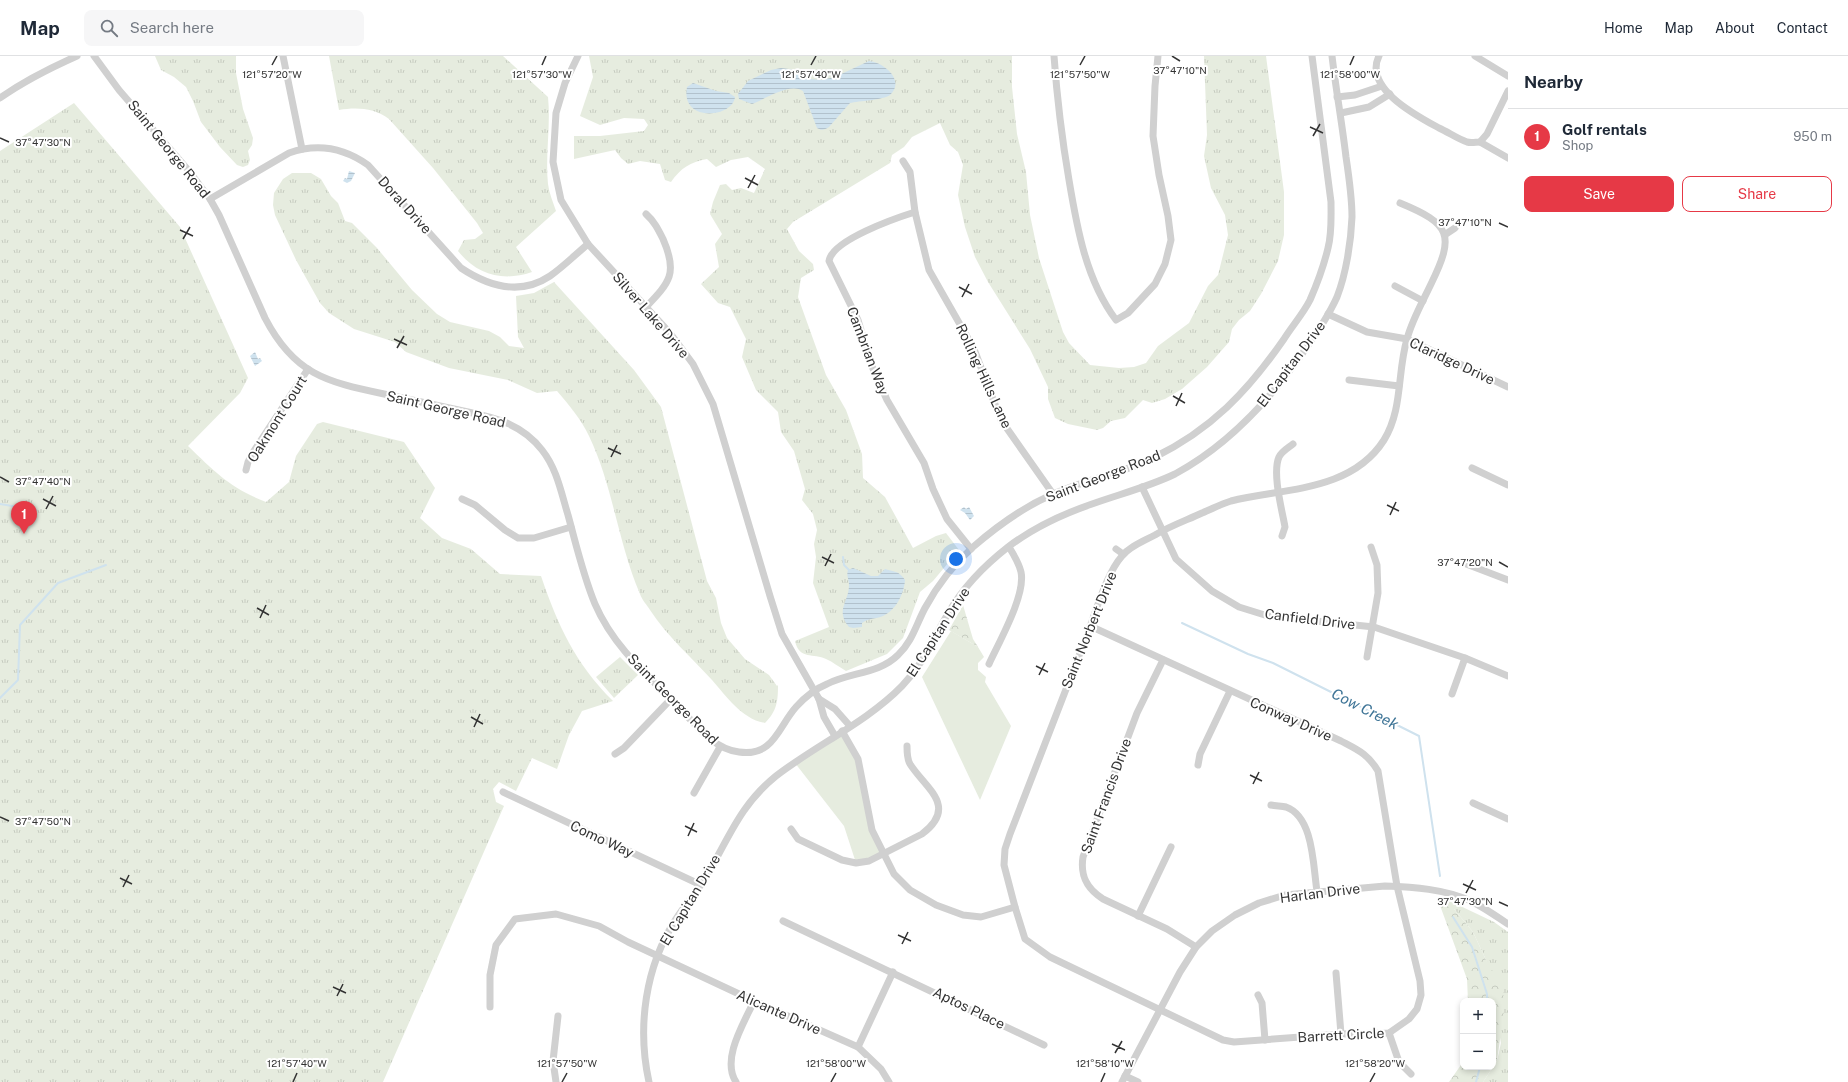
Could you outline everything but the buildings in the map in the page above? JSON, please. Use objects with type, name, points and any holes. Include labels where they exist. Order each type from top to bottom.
[{"type":"street","points":[[0,98],[22,83],[53,66],[76,56]]},
{"type":"street","name":"Saint George Road","points":[[94,56],[119,90],[189,171],[210,199],[219,215],[272,331],[287,351],[308,370],[336,384],[489,416],[517,427],[535,441],[552,465],[590,591],[611,634],[629,657],[710,739],[720,747],[736,752],[747,753],[756,752],[765,747],[777,736],[796,707],[814,691],[841,677],[888,664],[910,641],[925,609],[951,569],[971,549],[1022,511],[1053,494],[1151,460],[1200,431],[1236,400],[1260,373],[1309,302],[1328,248],[1331,225],[1331,202],[1312,56]]},
{"type":"street","points":[[283,56],[302,149]]},
{"type":"street","points":[[1054,56],[1058,114],[1074,207],[1087,261],[1097,288],[1116,320],[1128,313],[1155,284],[1165,264],[1171,240],[1168,216],[1152,136],[1154,86],[1158,56]]},
{"type":"street","name":"El Capitan Drive","points":[[649,1082],[644,1049],[644,1019],[646,994],[657,956],[664,939],[676,919],[701,885],[737,820],[759,792],[775,777],[889,698],[909,678],[926,655],[960,595],[977,575],[1009,547],[1035,530],[1073,511],[1142,487],[1173,474],[1197,461],[1224,441],[1254,414],[1294,365],[1328,314],[1338,294],[1348,254],[1351,234],[1351,191],[1332,56]]},
{"type":"street","points":[[1379,56],[1376,64],[1382,86],[1414,114],[1454,136],[1468,142],[1480,142],[1508,158]]},
{"type":"street","points":[[1475,56],[1508,76]]},
{"type":"street","name":"Silver Lake Drive","points":[[575,57],[556,113],[553,162],[561,200],[588,244],[670,333],[694,364],[713,404],[782,634],[819,699]]},
{"type":"street","points":[[1337,97],[1360,94],[1382,86]]},
{"type":"street","points":[[1480,142],[1487,134],[1508,91]]},
{"type":"street","points":[[1341,113],[1370,107],[1390,94]]},
{"type":"street","name":"Doral Drive","points":[[210,199],[278,159],[302,149],[322,147],[336,149],[363,161],[377,173],[461,268],[478,280],[507,287],[535,283],[549,276],[588,244]]},
{"type":"street","name":"Rolling Hills Lane","points":[[903,161],[910,172],[915,212],[929,270],[974,349],[1001,420],[1053,494]]},
{"type":"street","points":[[1400,203],[1423,212],[1439,223],[1446,234],[1455,228]]},
{"type":"street","name":"Cambrian Way","points":[[915,212],[890,220],[864,232],[834,250],[829,261],[858,320],[871,364],[887,400],[924,463],[933,489],[947,519],[971,549]]},
{"type":"street","points":[[646,214],[654,222],[668,252],[671,266],[669,278],[665,288],[646,307]]},
{"type":"street","name":"Saint Norbert Drive","points":[[1160,1009],[1050,956],[1026,938],[1015,907],[1004,865],[1005,849],[1104,589],[1123,554],[1162,531],[1229,502],[1330,481],[1354,470],[1368,459],[1383,441],[1393,421],[1398,403],[1399,386],[1407,339],[1441,263],[1447,245],[1446,234]]},
{"type":"street","points":[[1395,286],[1423,301]]},
{"type":"street","name":"Claridge Drive","points":[[1328,314],[1367,332],[1407,339],[1508,387]]},
{"type":"street","name":"Oakmont Court","points":[[246,470],[252,454],[308,370]]},
{"type":"street","points":[[1349,380],[1399,386]]},
{"type":"street","points":[[1282,536],[1285,527],[1276,469],[1279,457],[1293,444]]},
{"type":"street","points":[[1472,468],[1508,485]]},
{"type":"street","name":"Canfield Drive","points":[[1142,487],[1176,558],[1212,591],[1239,607],[1268,616],[1374,627],[1465,658],[1508,676]]},
{"type":"street","points":[[462,499],[475,504],[505,530],[518,538],[534,538],[571,527]]},
{"type":"street","points":[[989,664],[1019,596],[1022,584],[1021,572],[1009,547]]},
{"type":"street","points":[[1367,656],[1374,627],[1378,593],[1377,565],[1371,547]]},
{"type":"street","points":[[1116,549],[1123,554]]},
{"type":"street","points":[[1462,562],[1508,580]]},
{"type":"street","name":"Conway Drive","points":[[1090,626],[1341,741],[1361,751],[1371,759],[1378,770],[1397,886]]},
{"type":"street","points":[[1452,694],[1465,658]]},
{"type":"street","name":"Saint Francis Drive","points":[[1163,660],[1137,712],[1082,857],[1081,866],[1087,884],[1094,893],[1103,899],[1168,929],[1196,947]]},
{"type":"street","points":[[1198,765],[1200,754],[1230,691]]},
{"type":"street","points":[[615,754],[624,748],[670,699]]},
{"type":"street","points":[[819,699],[835,709],[850,726]]},
{"type":"street","points":[[819,699],[824,717],[835,736]]},
{"type":"street","points":[[842,731],[858,758],[872,830],[882,854],[894,874],[910,890],[936,905],[963,915],[981,917],[1015,907]]},
{"type":"street","points":[[790,830],[798,839],[842,860],[856,863],[869,861],[922,834],[930,828],[935,821],[938,810],[934,793],[910,764],[907,756],[907,746]]},
{"type":"street","points":[[694,793],[720,747]]},
{"type":"street","name":"Como Way","points":[[504,792],[701,885]]},
{"type":"street","points":[[1473,803],[1508,819]]},
{"type":"street","points":[[1271,805],[1286,807],[1296,813],[1304,823],[1309,835],[1316,891]]},
{"type":"street","points":[[1138,916],[1171,847]]},
{"type":"street","name":"Harlan Drive","points":[[1124,1079],[1180,972],[1196,947],[1212,931],[1235,915],[1259,903],[1285,895],[1316,891],[1397,886],[1435,890],[1471,901],[1508,924]]},
{"type":"street","name":"Barrett Circle","points":[[1160,1009],[1223,1040],[1234,1042],[1341,1034],[1389,1033],[1409,1019],[1417,1009],[1422,995],[1397,886]]},
{"type":"street","name":"Alicante Drive","points":[[490,1007],[490,975],[496,945],[515,919],[556,914],[599,926],[657,956],[858,1047],[881,1068],[889,1082]]},
{"type":"street","name":"Aptos Place","points":[[783,920],[1044,1045]]},
{"type":"street","points":[[858,1047],[893,972]]},
{"type":"street","points":[[1336,973],[1341,1034]]},
{"type":"street","points":[[1258,995],[1262,1003],[1265,1040]]},
{"type":"street","points":[[736,1082],[732,1076],[732,1052],[754,1001]]},
{"type":"street","points":[[556,1082],[553,1061],[558,1016]]},
{"type":"street","points":[[1389,1033],[1399,1062],[1411,1074]]},
{"type":"street","points":[[1124,1079],[1138,1082]]},
{"type":"green space","points":[[155,56],[236,56],[236,73],[243,109],[253,138],[252,145],[248,151],[250,160],[248,165],[243,167],[237,165],[220,147],[201,122],[186,87],[174,77],[161,70]]},
{"type":"green space","points":[[329,56],[503,56],[548,97],[549,119],[547,173],[550,194],[556,211],[516,247],[532,272],[521,275],[501,276],[482,271],[465,259],[458,251],[464,240],[475,239],[483,233],[477,223],[433,168],[389,119],[383,115],[365,109],[339,110]]},
{"type":"green space","points":[[589,56],[1012,56],[1012,87],[1017,134],[1026,172],[1030,215],[1039,258],[1063,332],[1069,343],[1090,365],[1119,368],[1134,367],[1146,363],[1158,346],[1189,323],[1208,286],[1218,275],[1228,235],[1225,215],[1211,188],[1204,156],[1207,135],[1204,56],[1266,56],[1284,192],[1284,235],[1278,261],[1261,294],[1250,311],[1239,320],[1232,329],[1229,342],[1207,367],[1182,389],[1165,399],[1152,403],[1143,400],[1125,418],[1111,421],[1103,428],[1097,430],[1068,424],[1055,418],[1048,399],[1048,387],[1030,349],[988,282],[975,257],[965,227],[958,195],[963,165],[958,152],[950,145],[940,123],[912,137],[904,147],[892,155],[890,163],[793,222],[787,229],[799,251],[813,264],[814,270],[801,278],[798,297],[826,375],[846,410],[862,454],[863,478],[885,497],[913,548],[936,536],[946,533],[959,550],[933,581],[920,592],[903,638],[887,654],[846,671],[826,659],[803,653],[797,647],[795,641],[829,627],[813,583],[816,557],[814,544],[817,530],[813,514],[802,500],[805,489],[794,451],[781,432],[778,412],[756,390],[742,357],[746,339],[730,307],[718,303],[701,284],[719,267],[715,244],[722,234],[710,214],[720,185],[726,184],[732,190],[741,188],[754,193],[765,169],[748,157],[731,160],[716,167],[707,159],[686,166],[671,182],[665,180],[660,164],[640,161],[628,164],[615,150],[574,159],[574,136],[600,136],[644,131],[648,125],[644,119],[624,118],[600,125],[580,116],[593,77]]},
{"type":"green space","points":[[74,103],[180,227],[248,378],[240,393],[188,446],[215,471],[233,485],[253,497],[266,502],[289,482],[296,456],[317,424],[323,422],[404,442],[435,488],[420,518],[442,538],[471,549],[500,574],[541,576],[561,628],[569,643],[588,672],[613,701],[582,711],[569,735],[557,769],[532,758],[516,791],[499,782],[493,789],[496,802],[504,806],[383,1082],[0,1082],[0,151]]},
{"type":"green space","points":[[292,173],[311,173],[321,179],[331,196],[338,203],[345,221],[352,223],[377,248],[412,290],[437,314],[450,322],[489,331],[500,337],[509,346],[524,348],[518,337],[516,296],[534,293],[554,282],[634,370],[661,407],[707,581],[716,598],[721,623],[727,638],[745,659],[769,675],[777,686],[778,685],[776,706],[765,723],[749,717],[729,700],[672,638],[643,600],[632,575],[610,495],[597,455],[582,424],[557,391],[537,393],[508,380],[449,368],[406,352],[395,342],[354,329],[329,313],[320,303],[296,260],[275,215],[273,205],[274,193],[283,179]]},
{"type":"green space","points":[[963,605],[973,639],[978,647],[949,630]]},
{"type":"green space","points":[[951,631],[978,647],[984,657],[978,663],[978,670],[986,677],[985,682],[1011,726],[980,800],[922,677]]},
{"type":"green space","points":[[620,657],[638,675],[614,698],[596,677]]},
{"type":"green space","points":[[611,671],[616,676],[611,681],[606,676]]},
{"type":"green space","points":[[842,731],[858,759],[872,830],[883,854],[856,863],[844,826],[795,763]]},
{"type":"green space","points":[[1438,900],[1445,900],[1454,903],[1454,909],[1473,932],[1486,960],[1503,988],[1504,1010],[1496,1062],[1496,998],[1468,998],[1467,979]]},
{"type":"green space","points":[[1454,903],[1494,922],[1508,932],[1508,1082],[1483,1082],[1491,1070],[1496,1070],[1496,1062],[1501,1043],[1496,1015],[1496,998],[1493,998],[1486,960],[1473,932],[1454,909]]},
{"type":"green space","points":[[1460,1066],[1460,1070],[1491,1070],[1483,1082],[1449,1082]]},
{"type":"water","points":[[869,61],[875,62],[886,68],[891,73],[894,78],[894,89],[887,97],[850,103],[829,127],[824,129],[820,130],[817,128],[803,91],[798,89],[778,92],[752,104],[739,99],[738,94],[748,81],[771,70],[781,68],[789,69],[803,73],[810,79],[821,80],[835,77]]},
{"type":"water","points":[[693,83],[716,91],[729,93],[735,97],[732,104],[726,109],[717,113],[699,112],[691,107],[687,99],[687,87]]},
{"type":"water","points":[[349,171],[355,173],[351,181],[347,183],[343,181],[345,178],[347,179]]},
{"type":"water","points":[[255,352],[258,359],[260,358],[262,361],[255,366],[250,356]]},
{"type":"water","points":[[964,507],[966,509],[969,507],[974,516],[970,520],[965,513],[960,510]]},
{"type":"water","points":[[853,568],[871,576],[878,576],[885,569],[894,571],[899,573],[905,580],[901,596],[892,610],[878,618],[864,621],[862,623],[862,627],[853,628],[849,627],[845,621],[843,611],[849,585],[847,572]]},
{"type":"waterway","points":[[0,504],[36,510]]},
{"type":"waterway","points":[[843,557],[844,565],[850,571]]},
{"type":"waterway","points":[[0,698],[18,680],[20,625],[58,583],[106,565]]},
{"type":"waterway","name":"Cow Creek","points":[[1182,623],[1248,654],[1273,663],[1419,736],[1440,876]]},
{"type":"waterway","name":"Cow Creek","points":[[1453,917],[1472,947],[1487,998]]},
{"type":"waterway","name":"Cow Creek","points":[[1476,1082],[1479,1070]]},
{"type":"place","name":"Golf rentals","points":[[24,534]]}]
